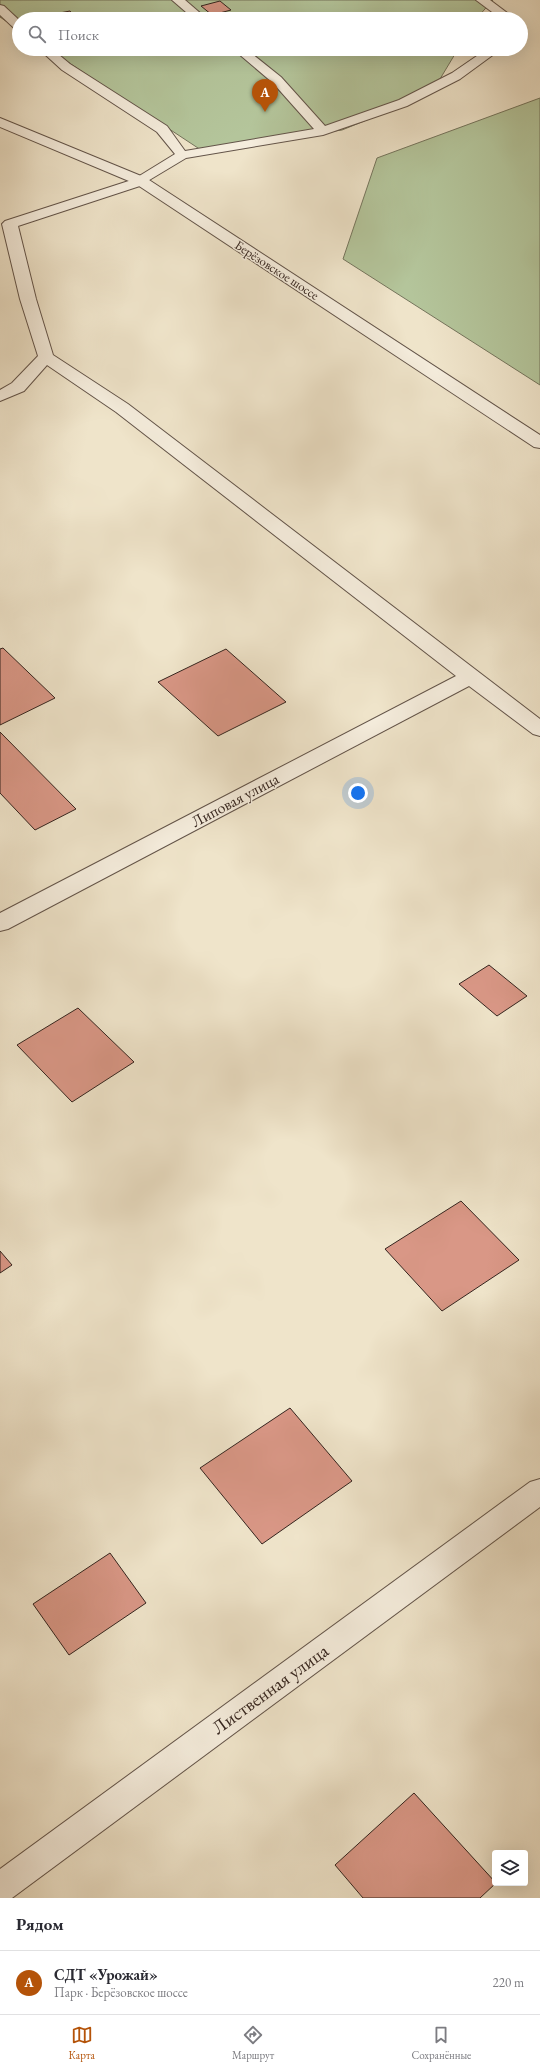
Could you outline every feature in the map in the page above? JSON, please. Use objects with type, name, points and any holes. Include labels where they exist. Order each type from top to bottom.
[{"type":"street","name":"Берёзовское шоссе","points":[[0,122],[141,181],[540,443]]},
{"type":"street","points":[[141,181],[5,222],[46,357],[122,408],[470,677],[540,729]]},
{"type":"street","points":[[0,396],[18,386],[46,357]]},
{"type":"street","name":"Липовая улица","points":[[0,923],[470,677]]},
{"type":"street","name":"Лиственная улица","points":[[0,1888],[540,1491]]},
{"type":"lane","points":[[178,0],[193,12]]},
{"type":"lane","points":[[482,0],[497,12]]},
{"type":"lane","points":[[503,12],[504,0]]},
{"type":"lane","points":[[0,9],[12,20]]},
{"type":"lane","points":[[53,56],[66,67],[162,129],[182,155]]},
{"type":"lane","points":[[248,56],[278,80],[323,131]]},
{"type":"lane","points":[[141,181],[182,155],[323,131],[403,103],[456,76],[485,56]]},
{"type":"green space","points":[[0,0],[493,0],[482,12],[12,12],[12,25],[0,17]]},
{"type":"green space","points":[[59,56],[454,56],[431,94],[342,130],[201,150]]},
{"type":"green space","points":[[540,98],[540,385],[343,259],[377,158]]},
{"type":"building","points":[[220,1],[231,10],[223,12],[208,12],[201,6]]},
{"type":"building","points":[[3,648],[55,698],[0,725],[0,649]]},
{"type":"building","points":[[226,649],[286,702],[218,736],[158,682]]},
{"type":"building","points":[[0,732],[76,809],[35,830],[0,793]]},
{"type":"building","points":[[489,965],[527,996],[497,1016],[459,984]]},
{"type":"building","points":[[78,1008],[134,1062],[72,1102],[17,1045]]},
{"type":"building","points":[[461,1201],[519,1260],[442,1311],[385,1249]]},
{"type":"building","points":[[0,1251],[12,1265],[0,1273]]},
{"type":"building","points":[[290,1408],[352,1481],[262,1544],[200,1468]]},
{"type":"building","points":[[110,1553],[146,1603],[69,1655],[33,1604]]},
{"type":"building","points":[[414,1793],[492,1879],[493,1886],[480,1898],[363,1898],[335,1865]]},
{"type":"place","name":"СДТ «Урожай»","points":[[265,112]]}]
